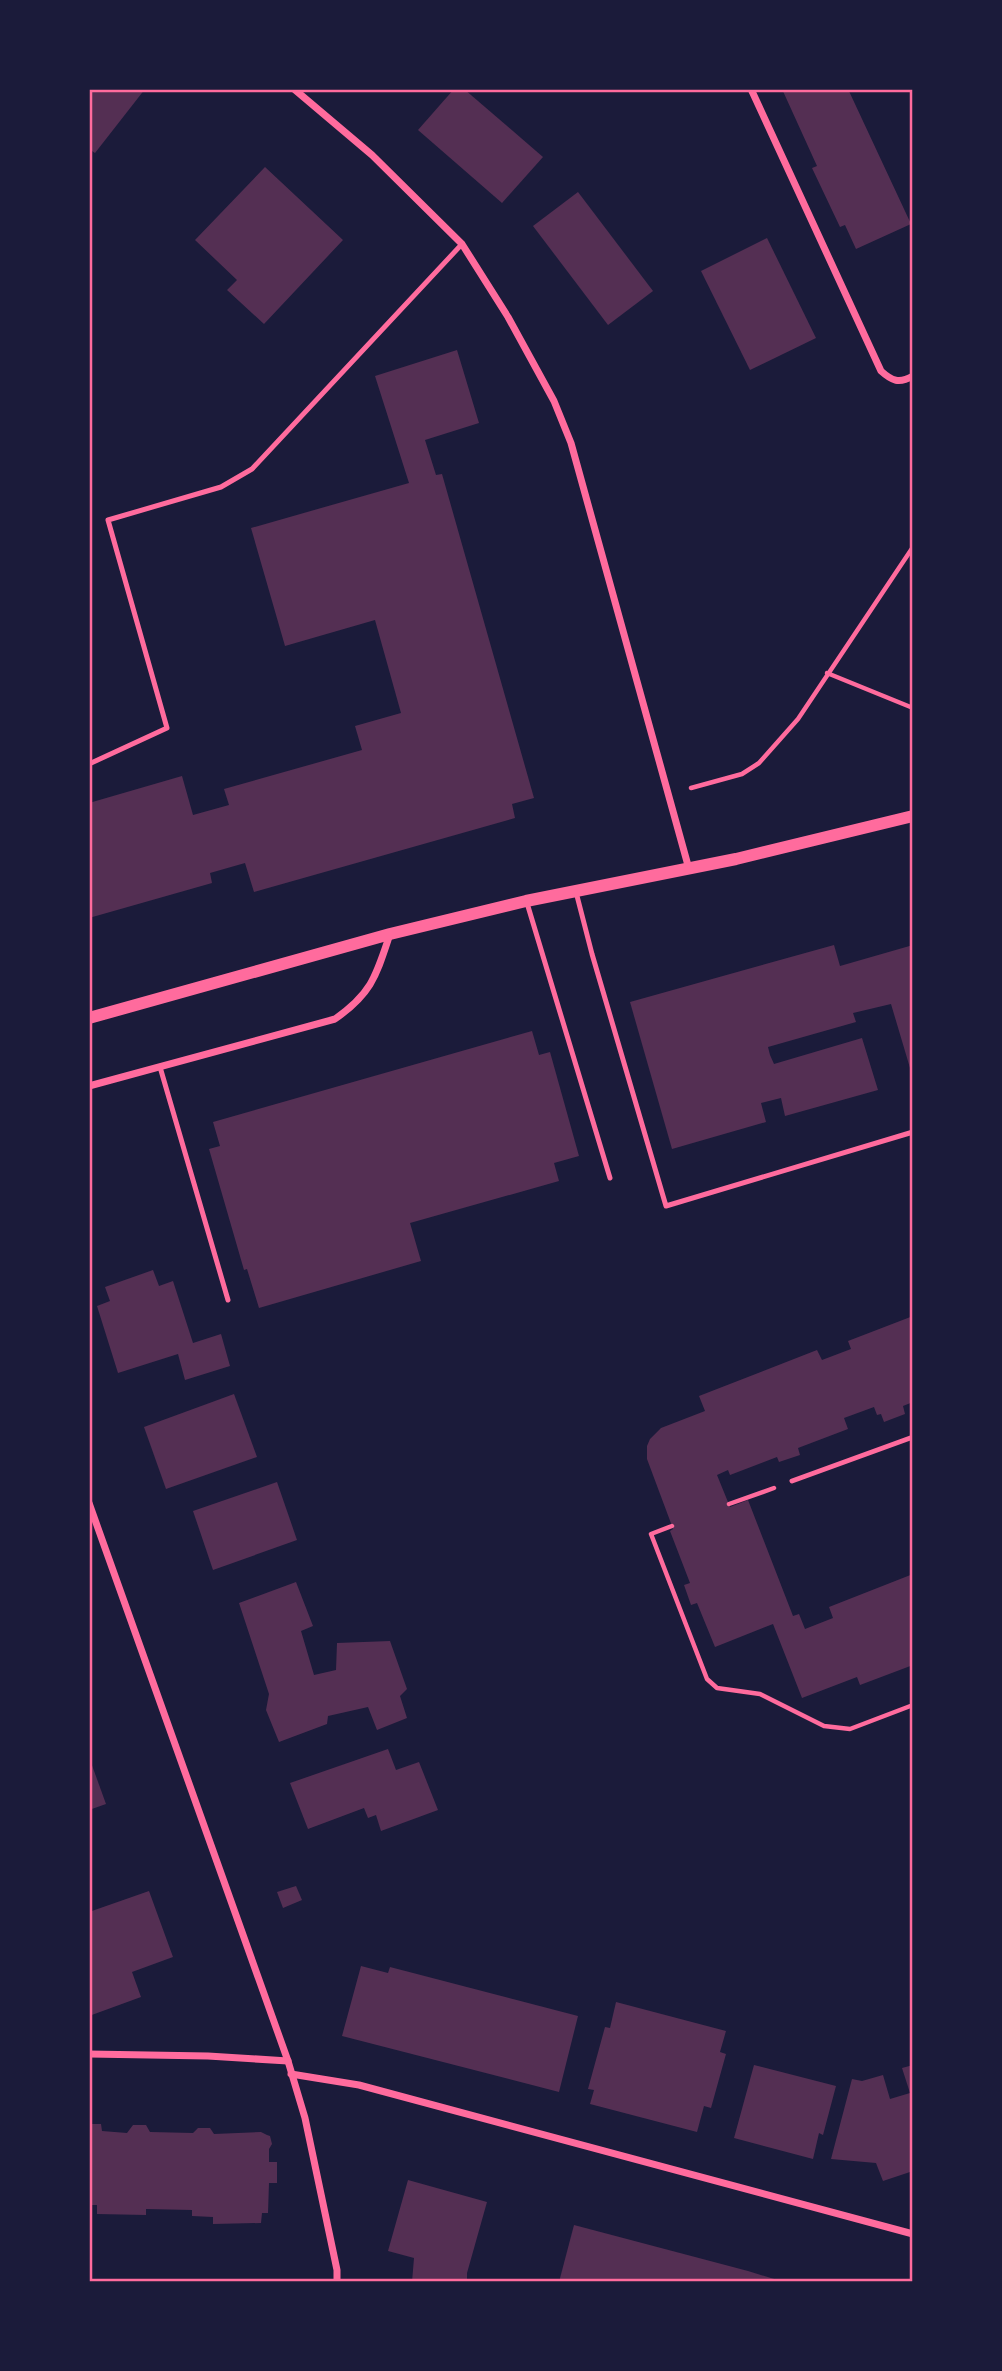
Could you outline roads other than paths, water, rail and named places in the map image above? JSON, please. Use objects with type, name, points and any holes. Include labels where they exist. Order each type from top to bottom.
[{"type":"street","points":[[294,89],[372,155],[462,244],[508,317],[554,401],[572,443],[689,869]]},
{"type":"street","points":[[751,89],[881,371],[890,380],[903,382],[913,376]]},
{"type":"street","points":[[89,1018],[390,934],[576,889],[689,869],[913,816]]},
{"type":"street","points":[[89,1086],[335,1019],[354,1006],[368,990],[378,971],[390,934]]},
{"type":"street","points":[[89,1503],[288,2061],[305,2118],[337,2270],[337,2282]]},
{"type":"street","points":[[89,2054],[208,2056],[288,2061]]},
{"type":"street","points":[[291,2074],[359,2085],[913,2234]]},
{"type":"lane","points":[[89,764],[167,728],[108,520],[221,487],[252,469],[462,244]]},
{"type":"lane","points":[[576,889],[592,954],[666,1206],[913,1132]]},
{"type":"lane","points":[[526,901],[610,1178]]},
{"type":"lane","points":[[160,1067],[228,1300]]},
{"type":"lane","points":[[792,1481],[913,1437]]}]
